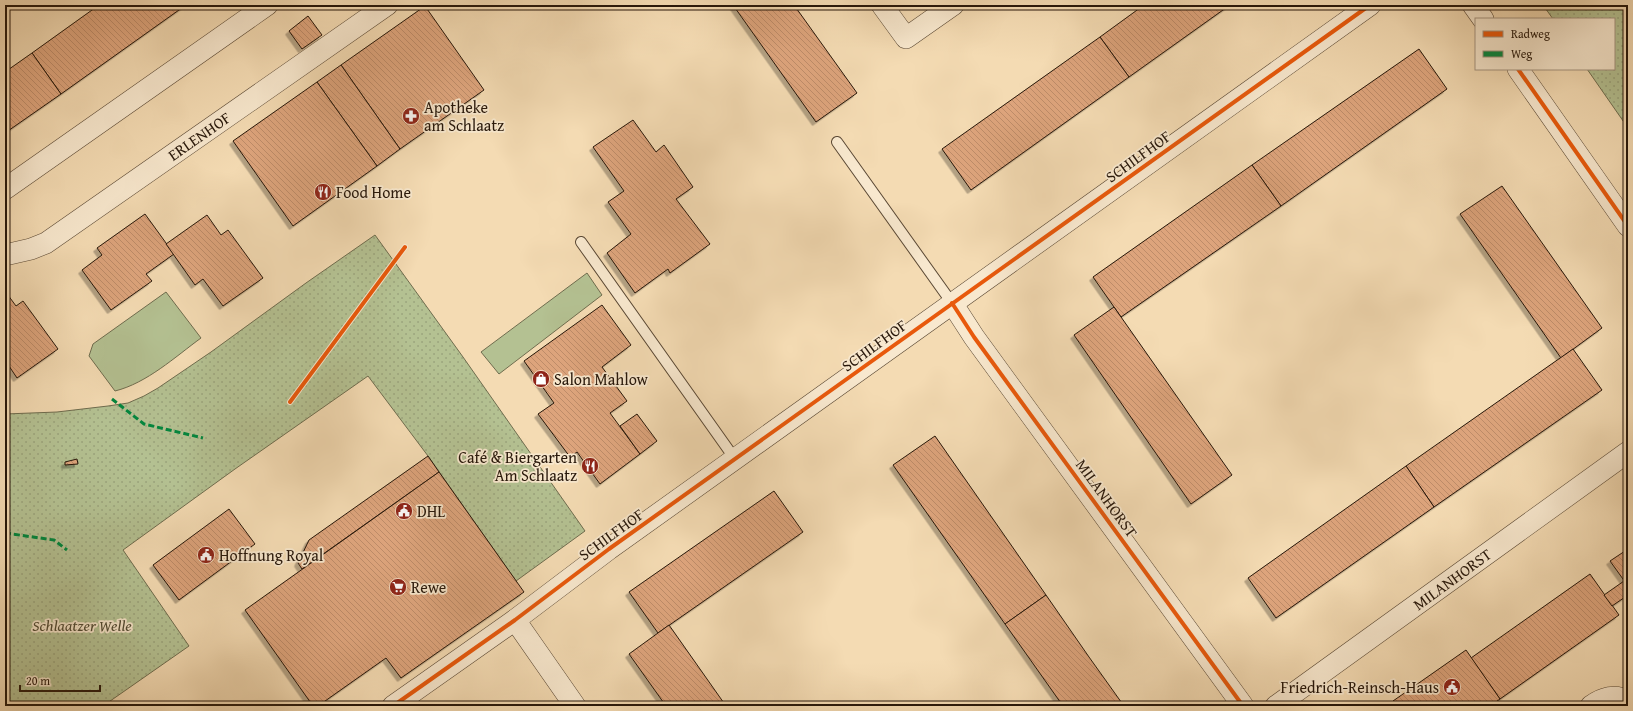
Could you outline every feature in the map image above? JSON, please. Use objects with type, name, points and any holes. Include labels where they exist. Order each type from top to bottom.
[{"type":"street","points":[[5,189],[267,5]]},
{"type":"street","name":"ERLENHOF","points":[[5,255],[31,249],[46,243],[387,5]]},
{"type":"street","points":[[882,5],[906,38],[953,5]]},
{"type":"street","name":"SCHILFHOF","points":[[393,706],[515,620],[609,549],[1370,5]]},
{"type":"street","points":[[1474,5],[1482,18]]},
{"type":"street","points":[[1519,70],[1628,226]]},
{"type":"street","name":"MILANHORST","points":[[952,303],[974,337],[1244,706]]},
{"type":"street","name":"MILANHORST","points":[[1276,706],[1628,452]]},
{"type":"street","points":[[515,620],[575,706]]},
{"type":"street","points":[[1591,706],[1600,700],[1612,697],[1628,702]]},
{"type":"lane","points":[[837,142],[952,303]]},
{"type":"lane","points":[[581,242],[735,459]]},
{"type":"green space","points":[[1543,5],[1628,5],[1628,128],[1588,70],[1615,70],[1615,18],[1552,18]]},
{"type":"green space","name":"Schlaatzer Welle","points":[[375,235],[585,531],[516,581],[428,456],[368,376],[123,550],[189,646],[103,706],[5,706],[5,414],[57,412],[108,406],[128,403],[144,396],[211,352]]},
{"type":"green space","points":[[587,273],[602,295],[499,374],[481,352]]},
{"type":"green space","points":[[166,292],[201,338],[149,376],[115,391],[89,356],[93,344]]},
{"type":"building","points":[[99,5],[186,5],[61,94],[32,53]]},
{"type":"building","points":[[733,5],[794,5],[857,93],[816,122]]},
{"type":"building","points":[[1144,5],[1230,5],[1129,77],[1100,37]]},
{"type":"building","points":[[425,6],[484,90],[400,149],[341,65]]},
{"type":"building","points":[[308,16],[322,35],[302,49],[289,31]]},
{"type":"building","points":[[1100,37],[1129,77],[971,190],[942,149]]},
{"type":"building","points":[[1419,49],[1447,89],[1281,206],[1252,165]]},
{"type":"building","points":[[32,53],[61,94],[5,133],[5,72]]},
{"type":"building","points":[[341,65],[400,149],[377,166],[317,82]]},
{"type":"building","points":[[317,82],[377,166],[293,226],[233,141]]},
{"type":"building","points":[[633,120],[656,152],[664,145],[693,187],[676,199],[710,244],[670,273],[668,269],[635,293],[607,253],[631,234],[608,202],[624,191],[593,147]]},
{"type":"building","points":[[1252,165],[1281,206],[1121,317],[1093,277]]},
{"type":"building","points":[[1502,186],[1602,328],[1561,358],[1460,214]]},
{"type":"building","points":[[145,214],[174,254],[146,274],[152,281],[111,310],[82,270],[102,255],[97,248]]},
{"type":"building","points":[[207,215],[221,235],[228,230],[263,278],[223,306],[203,279],[195,285],[166,244]]},
{"type":"building","points":[[5,291],[16,306],[23,301],[58,349],[17,378],[5,360]]},
{"type":"building","points":[[602,305],[631,345],[602,367],[627,401],[610,413],[640,454],[600,484],[577,452],[570,457],[538,414],[554,403],[524,361]]},
{"type":"building","points":[[1114,307],[1232,475],[1191,504],[1074,335]]},
{"type":"building","points":[[1573,349],[1602,390],[1434,507],[1406,466]]},
{"type":"building","points":[[637,414],[657,441],[640,454],[620,426]]},
{"type":"building","points":[[935,436],[1046,595],[1005,624],[893,465]]},
{"type":"building","points":[[428,456],[439,472],[302,569],[298,563],[309,540]]},
{"type":"building","points":[[77,459],[78,464],[65,465],[65,462]]},
{"type":"building","points":[[1406,466],[1434,507],[1276,618],[1248,578]]},
{"type":"building","name":"Rewe","points":[[439,472],[524,592],[401,678],[386,658],[318,706],[313,706],[245,610]]},
{"type":"building","points":[[774,491],[803,532],[658,633],[629,592]]},
{"type":"building","points":[[229,509],[255,544],[179,600],[153,565]]},
{"type":"building","points":[[1628,549],[1628,586],[1610,561]]},
{"type":"building","points":[[1590,574],[1619,615],[1500,699],[1471,658]]},
{"type":"building","points":[[1624,581],[1628,586],[1628,595],[1612,606],[1604,595]]},
{"type":"building","points":[[1046,595],[1124,706],[1063,706],[1005,624]]},
{"type":"building","points":[[669,625],[726,706],[666,706],[629,654]]},
{"type":"building","name":"Friedrich-Reinsch-Haus","points":[[1466,650],[1500,699],[1490,706],[1396,706],[1393,701]]},
{"type":"marked path","points":[[112,399],[144,424],[203,438]]},
{"type":"marked path","points":[[5,533],[54,540],[67,550]]},
{"type":"cycle path","points":[[393,706],[515,620],[609,549],[1370,5]]},
{"type":"cycle path","points":[[1519,70],[1628,226]]},
{"type":"cycle path","points":[[290,402],[405,247]]},
{"type":"cycle path","points":[[952,303],[974,337],[1243,706]]},
{"type":"place","name":"Apotheke am Schlaatz","points":[[411,116]]},
{"type":"place","name":"Food Home","points":[[323,192]]},
{"type":"place","name":"Salon Mahlow","points":[[541,379]]},
{"type":"place","name":"Café & Biergarten Am Schlaatz","points":[[590,466]]},
{"type":"place","name":"DHL","points":[[404,511]]},
{"type":"place","name":"Hoffnung Royal","points":[[206,555]]},
{"type":"place","name":"Rewe","points":[[398,587]]},
{"type":"place","name":"Friedrich-Reinsch-Haus","points":[[1452,687]]}]
